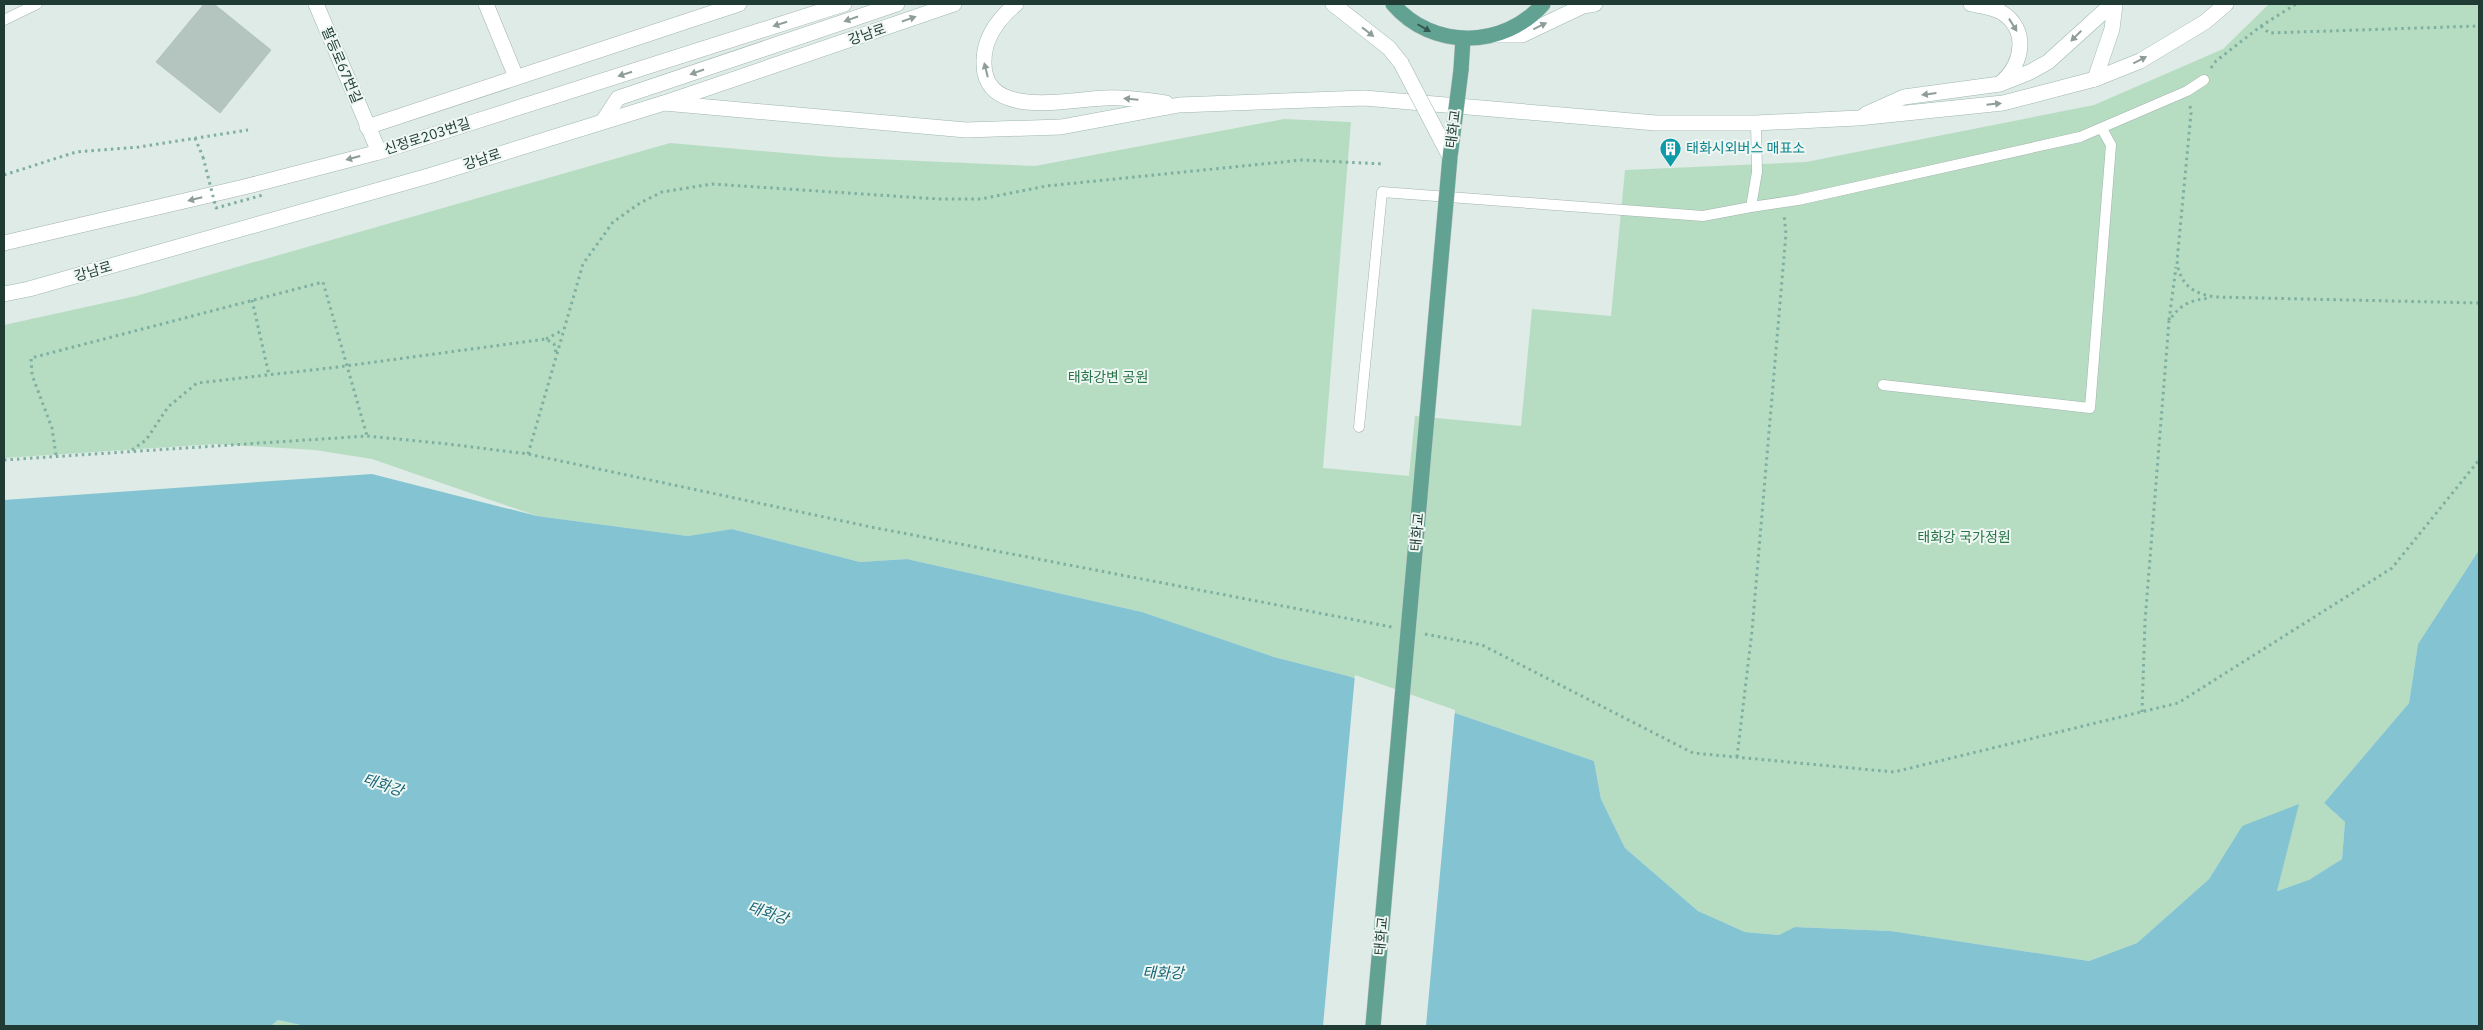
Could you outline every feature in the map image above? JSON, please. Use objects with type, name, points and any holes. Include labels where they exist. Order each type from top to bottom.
[{"type":"main road","name":"팔등로67번길","points":[[316,4],[379,152]]},
{"type":"main road","points":[[486,4],[516,77]]},
{"type":"main road","points":[[368,127],[739,4]]},
{"type":"main road","name":"신정로203번길","points":[[4,243],[379,152],[825,7],[844,4]]},
{"type":"main road","points":[[603,121],[618,98],[897,4]]},
{"type":"main road","name":"강남로","points":[[4,294],[39,286],[432,175],[664,103],[954,4]]},
{"type":"main road","points":[[1016,4],[995,27],[984,47],[984,68],[991,85],[1006,98],[1029,103],[1128,98],[1180,105]]},
{"type":"main road","points":[[1334,4],[1388,48],[1401,63],[1450,156]]},
{"type":"main road","points":[[1393,4],[1402,15],[1431,32],[1463,39],[1494,35],[1522,35],[1583,6],[1594,4]]},
{"type":"main road","points":[[1494,35],[1514,28],[1535,13],[1543,4]]},
{"type":"main road","points":[[1971,4],[2001,11],[2011,20],[2017,32],[2021,46],[2019,60],[2013,72],[2000,84]]},
{"type":"main road","points":[[1858,118],[1904,97],[2000,84],[2030,72],[2048,62],[2114,4]]},
{"type":"main road","points":[[2095,79],[2112,29],[2114,4]]},
{"type":"main road","points":[[664,103],[966,130],[1061,127],[1180,105],[1364,98],[1656,123],[1756,123],[1858,118],[2003,103],[2095,79],[2140,61],[2205,22],[2226,4]]},
{"type":"main road","name":"태화교","points":[[1373,1026],[1450,156],[1463,39]]},
{"type":"lane","points":[[4,20],[37,4]]},
{"type":"lane","points":[[1359,427],[1382,192],[1703,216],[1798,200],[2080,138],[2187,91],[2204,80]]},
{"type":"lane","points":[[1751,207],[1757,172],[1756,123]]},
{"type":"lane","points":[[1883,385],[2090,408],[2110,145],[2102,128]]},
{"type":"path","points":[[2204,80],[2216,60],[2261,26],[2296,4]]},
{"type":"path","points":[[2261,26],[2269,33],[2479,26]]},
{"type":"path","points":[[2142,712],[2145,621],[2169,321],[2180,235],[2191,114],[2187,91]]},
{"type":"path","points":[[4,175],[76,152],[139,147],[248,130]]},
{"type":"path","points":[[195,138],[203,156],[216,208],[263,195]]},
{"type":"path","points":[[528,454],[583,264],[613,222],[662,192],[712,184],[938,199],[982,199],[1046,186],[1302,160],[1384,164]]},
{"type":"path","points":[[1737,757],[1752,631],[1786,243],[1782,202]]},
{"type":"path","points":[[2177,261],[2178,272],[2185,285],[2196,292],[2216,297]]},
{"type":"path","points":[[56,455],[52,428],[32,375],[31,358],[323,282],[349,366],[367,436]]},
{"type":"path","points":[[2169,321],[2177,310],[2190,301],[2216,297],[2479,303]]},
{"type":"path","points":[[252,300],[270,375]]},
{"type":"path","points":[[132,450],[146,440],[168,406],[197,383],[349,366],[546,339],[564,329]]},
{"type":"path","points":[[546,339],[554,344],[557,355]]},
{"type":"path","points":[[4,460],[56,455],[367,436],[528,454],[871,527],[1396,628]]},
{"type":"path","points":[[146,440],[147,447],[150,449]]},
{"type":"path","points":[[1415,632],[1482,645],[1693,753],[1894,772],[2178,703],[2392,568],[2479,460]]},
{"type":"green space","name":"태화강 국가정원","points":[[2269,4],[2479,4],[2479,550],[2418,644],[2409,703],[2324,803],[2345,822],[2342,859],[2309,881],[2276,891],[2242,826],[2209,879],[2137,943],[2089,961],[1891,931],[1796,927],[1780,935],[1745,932],[1698,911],[1625,848],[1601,799],[1594,761],[1348,676],[1274,657],[1142,612],[907,559],[860,562],[732,529],[688,536],[537,516],[372,459],[315,450],[216,444],[4,458],[4,325],[136,296],[670,143],[830,157],[1035,166],[1284,119],[1351,122],[1323,468],[1409,476],[1415,416],[1521,426],[1532,309],[1611,316],[1625,170],[1806,162],[2094,105],[2223,49]]},
{"type":"green space","points":[[278,1020],[305,1026],[271,1026]]},
{"type":"water","name":"태화강","points":[[372,474],[537,516],[688,536],[732,529],[860,562],[907,559],[1142,612],[1274,657],[1348,676],[1594,761],[1601,799],[1625,848],[1698,911],[1745,932],[1779,935],[1795,927],[1891,931],[2089,961],[2137,943],[2209,879],[2242,826],[2299,804],[2277,891],[2309,880],[2342,859],[2345,822],[2324,803],[2409,703],[2418,644],[2479,550],[2479,1026],[305,1026],[278,1020],[271,1026],[4,1026],[4,500]]},
{"type":"pier","points":[[1355,675],[1455,710],[1426,1026],[1323,1026]]},
{"type":"building","points":[[204,4],[214,4],[271,50],[220,113],[156,62]]},
{"type":"place","name":"태화시외버스 매표소","points":[[1670,167]]},
{"type":"park label","name":"태화강변 공원","points":[[1108,377]]}]
